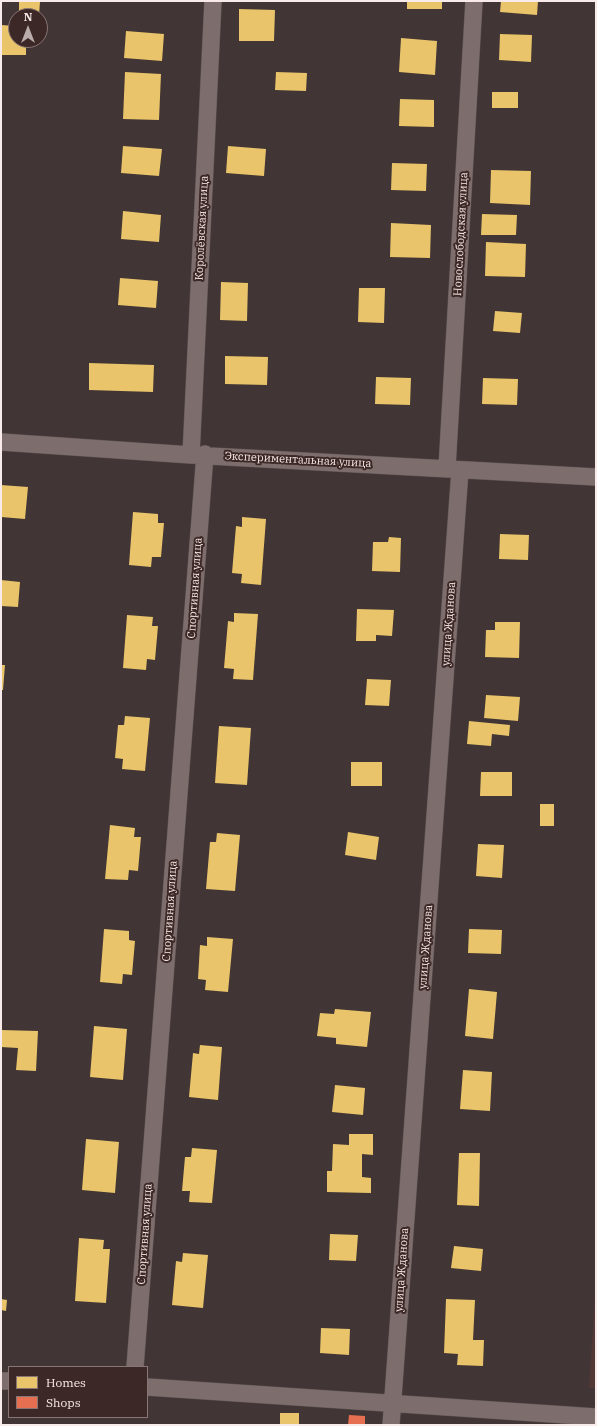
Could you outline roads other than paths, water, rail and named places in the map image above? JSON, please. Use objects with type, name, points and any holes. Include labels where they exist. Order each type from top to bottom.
[{"type":"street","name":"Королёвская улица","points":[[198,455],[213,1]]},
{"type":"street","name":"Новослободская улица","points":[[454,469],[474,1]]},
{"type":"street","name":"Экспериментальная улица","points":[[1,442],[198,455],[596,477]]},
{"type":"street","name":"Спортивная улица","points":[[134,1366],[198,455]]},
{"type":"street","name":"улица Жданова","points":[[392,1425],[454,469]]},
{"type":"street","points":[[148,1387],[596,1417]]}]
